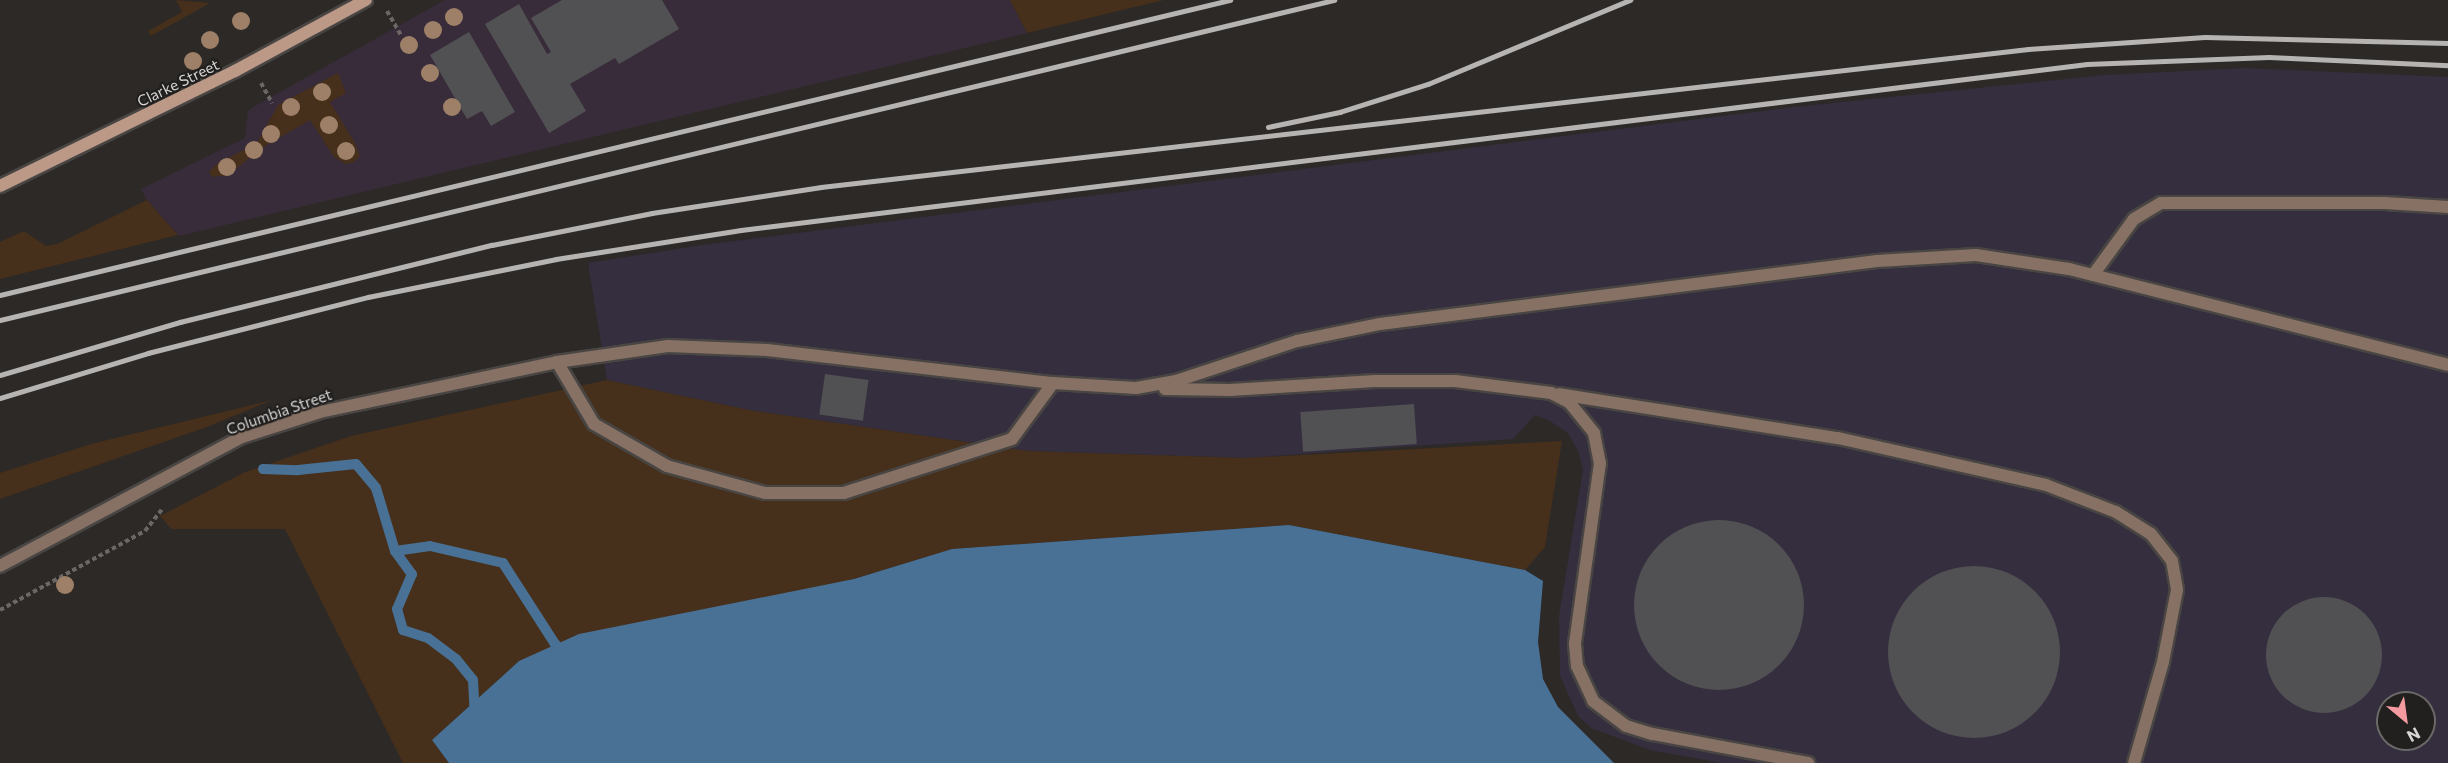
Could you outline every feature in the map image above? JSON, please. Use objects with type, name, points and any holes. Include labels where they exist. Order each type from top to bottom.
[{"type":"main road","name":"Clarke Street","points":[[0,186],[235,71],[366,0]]},
{"type":"street","points":[[2092,274],[2134,219],[2161,203],[2385,203],[2448,207]]},
{"type":"street","points":[[1136,388],[1176,381],[1297,341],[1380,324],[1877,261],[1976,255],[2043,263],[2092,274],[2448,365]]},
{"type":"street","name":"Columbia Street","points":[[0,566],[242,437],[320,412],[557,362],[668,346],[768,350],[1053,384],[1136,388]]},
{"type":"street","points":[[557,362],[594,424],[667,466],[765,493],[844,493],[1012,439],[1053,384]]},
{"type":"street","points":[[1136,388],[1230,390],[1376,381],[1455,381],[1551,393],[1838,438],[2046,485],[2116,512],[2151,534],[2172,561],[2177,590],[2163,662],[2134,763]]},
{"type":"street","points":[[1551,393],[1583,414],[1599,449],[1575,644],[1576,666],[1593,701],[1626,726],[1653,734],[1808,763]]},
{"type":"path","points":[[386,9],[401,35]]},
{"type":"path","points":[[0,610],[145,531],[166,504]]},
{"type":"shaded area","points":[[176,0],[210,3],[151,36],[148,31],[182,12]]},
{"type":"shaded area","points":[[445,0],[1010,0],[1027,33],[179,236],[147,200],[141,189],[245,138],[248,111],[255,106]]},
{"type":"shaded area","points":[[1010,0],[1164,0],[1027,33]]},
{"type":"shaded area","points":[[2244,68],[2448,77],[2448,763],[1722,763],[1650,750],[1591,728],[1578,716],[1560,676],[1559,616],[1583,470],[1579,453],[1568,433],[1548,420],[1535,415],[1513,439],[1246,458],[1028,451],[749,410],[607,380],[588,263],[702,245],[1794,107],[2104,75]]},
{"type":"shaded area","points":[[338,73],[346,93],[330,102],[355,143],[360,156],[354,162],[346,164],[334,157],[310,120],[265,146],[228,175],[212,177],[209,172],[217,164],[257,143],[278,105]]},
{"type":"shaded area","points":[[147,200],[178,235],[0,279],[0,242],[24,231],[46,246],[57,244]]},
{"type":"shaded area","points":[[607,380],[749,410],[1028,451],[1246,458],[1562,441],[1545,547],[1525,570],[1289,525],[952,549],[854,579],[519,661],[432,740],[449,763],[403,763],[285,529],[171,529],[160,516],[245,472],[351,436]]},
{"type":"shaded area","points":[[272,400],[207,427],[0,499],[0,473],[91,444]]},
{"type":"water","points":[[1289,525],[1525,570],[1543,581],[1538,642],[1543,679],[1558,707],[1614,763],[449,763],[432,740],[519,661],[579,634],[854,579],[952,549]]},
{"type":"building","points":[[562,0],[662,0],[679,29],[619,64],[615,58],[570,84],[586,111],[549,133],[485,24],[519,4],[547,54],[551,52],[531,18]]},
{"type":"building","points":[[469,32],[515,112],[491,126],[482,111],[467,119],[430,55]]},
{"type":"building","points":[[825,374],[869,380],[863,421],[819,415]]},
{"type":"building","points":[[1414,404],[1417,444],[1303,452],[1300,412]]},
{"type":"building","points":[[1719,520],[1736,521],[1752,526],[1779,545],[1798,572],[1803,588],[1803,622],[1798,638],[1779,665],[1752,684],[1736,689],[1719,690],[1702,689],[1686,684],[1659,665],[1640,638],[1635,622],[1634,605],[1635,588],[1640,572],[1659,545],[1686,526],[1702,521]]},
{"type":"building","points":[[1974,566],[1991,567],[2007,572],[2022,580],[2035,591],[2046,604],[2054,619],[2059,635],[2059,669],[2054,685],[2046,700],[2035,713],[2022,724],[2007,732],[1991,737],[1974,738],[1957,737],[1941,732],[1926,724],[1913,713],[1902,700],[1894,685],[1889,669],[1888,652],[1889,635],[1894,619],[1902,604],[1913,591],[1926,580],[1941,572],[1957,567]]},
{"type":"building","points":[[2324,597],[2346,602],[2365,614],[2377,633],[2382,655],[2377,677],[2365,696],[2346,708],[2324,713],[2302,708],[2283,696],[2271,677],[2266,655],[2271,633],[2283,614],[2302,602]]},
{"type":"waterway","points":[[263,469],[298,470],[356,464],[376,488],[395,551],[430,546],[503,563],[555,644],[565,653]]},
{"type":"waterway","points":[[395,551],[412,574],[397,609],[403,630],[428,638],[456,659],[473,680],[475,716]]},
{"type":"railway","points":[[0,295],[1230,0]]},
{"type":"railway","points":[[0,320],[1334,0]]},
{"type":"railway","points":[[1268,127],[1340,112],[1428,84],[1630,0]]},
{"type":"railway","points":[[0,375],[180,322],[492,245],[652,213],[821,187],[2028,49],[2205,37],[2448,43]]},
{"type":"railway","points":[[0,398],[148,353],[368,297],[556,259],[741,230],[2087,64],[2269,57],[2448,65]]}]
